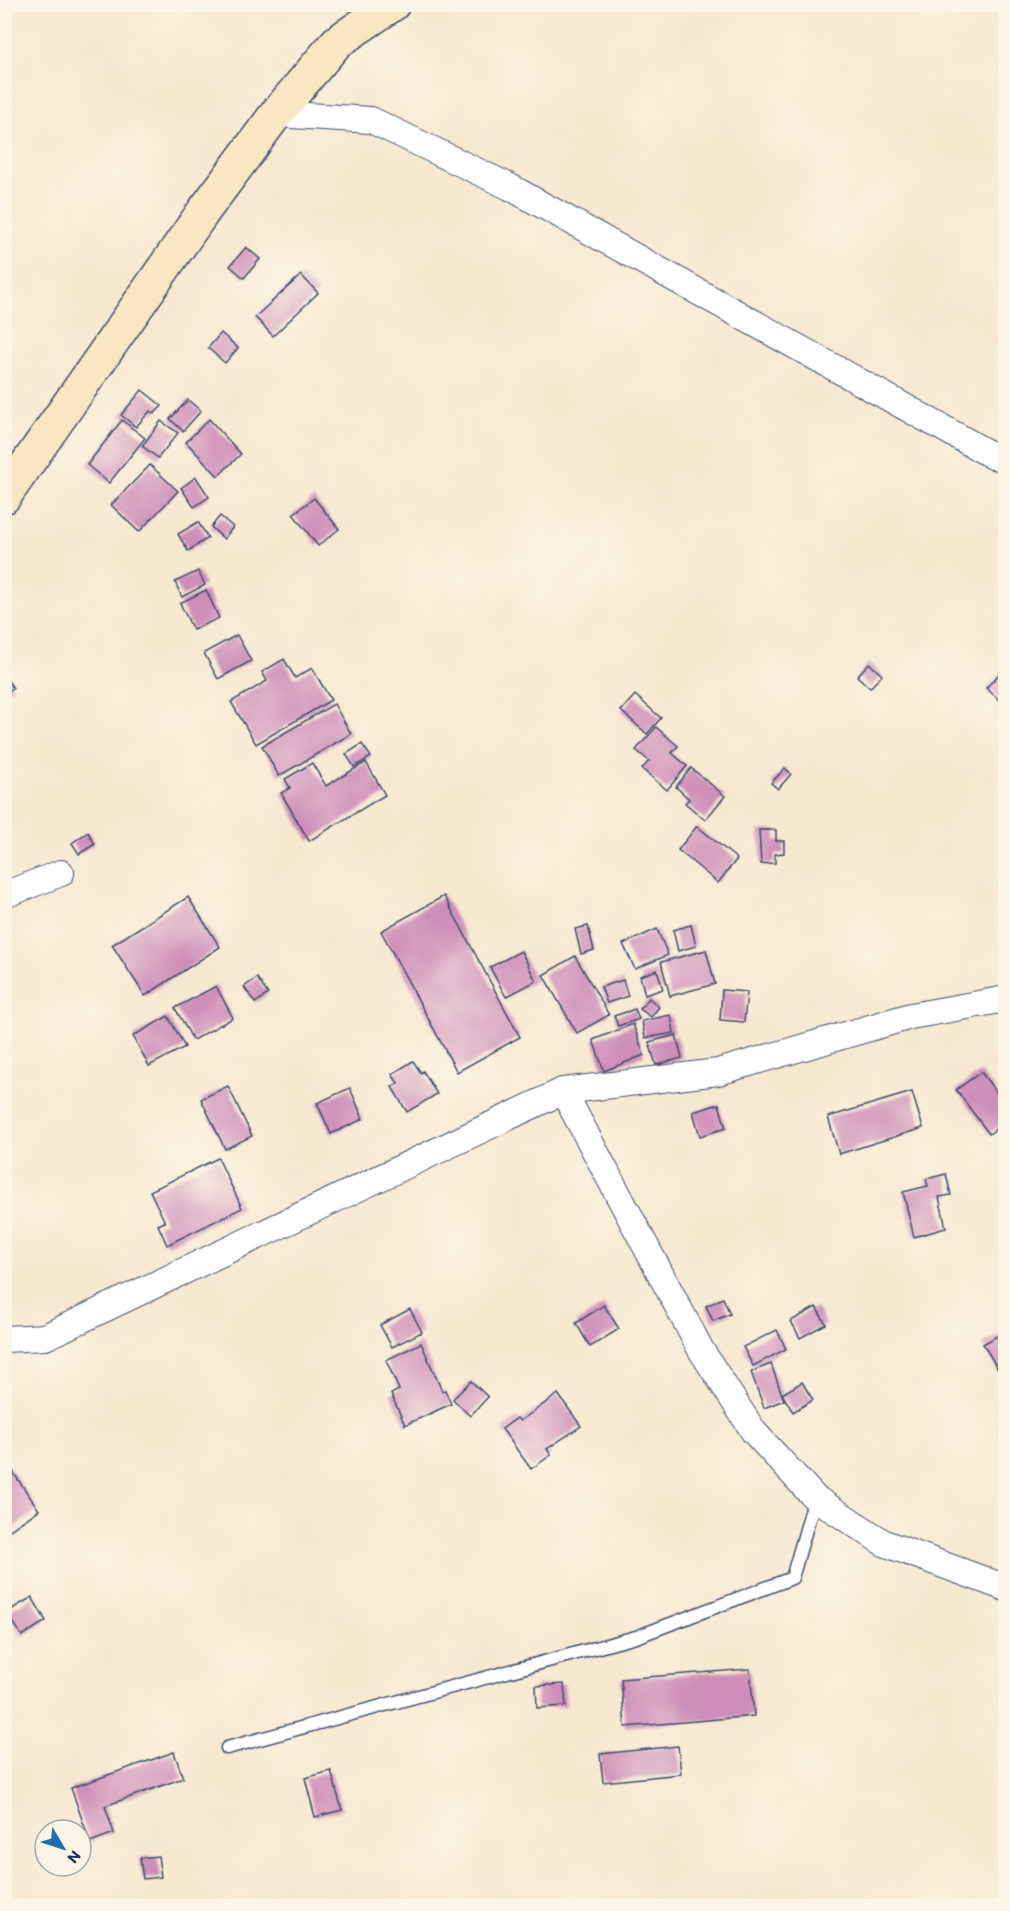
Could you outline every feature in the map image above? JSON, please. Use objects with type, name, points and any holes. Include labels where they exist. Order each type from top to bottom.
[{"type":"street","points":[[4,497],[203,212],[276,114],[337,42],[393,4]]},
{"type":"street","points":[[276,114],[371,120],[510,187],[993,456],[1005,459]]},
{"type":"street","points":[[4,895],[62,873]]},
{"type":"street","points":[[4,1339],[45,1337],[563,1092],[718,1072],[911,1017],[1005,999]]},
{"type":"street","points":[[563,1092],[701,1350],[754,1432],[815,1498],[884,1543],[1005,1588]]},
{"type":"lane","points":[[227,1748],[636,1637],[792,1578],[815,1498]]},
{"type":"building","points":[[246,247],[260,259],[244,278],[230,266]]},
{"type":"building","points":[[301,275],[318,293],[273,336],[255,317]]},
{"type":"building","points":[[221,333],[238,348],[225,363],[208,348]]},
{"type":"building","points":[[142,390],[162,406],[154,414],[150,411],[136,427],[121,415]]},
{"type":"building","points":[[188,400],[201,411],[183,431],[170,419]]},
{"type":"building","points":[[209,419],[241,454],[218,476],[186,442]]},
{"type":"building","points":[[122,420],[145,438],[109,483],[87,465]]},
{"type":"building","points":[[161,421],[178,433],[158,458],[142,446]]},
{"type":"building","points":[[150,465],[178,491],[139,532],[111,505]]},
{"type":"building","points":[[196,477],[209,497],[194,507],[181,488]]},
{"type":"building","points":[[314,498],[339,529],[318,546],[293,514]]},
{"type":"building","points":[[220,516],[233,527],[224,539],[211,527]]},
{"type":"building","points":[[198,522],[208,538],[188,551],[178,534]]},
{"type":"building","points":[[198,571],[205,585],[182,597],[175,582]]},
{"type":"building","points":[[206,590],[219,618],[193,630],[180,603]]},
{"type":"building","points":[[237,635],[251,661],[218,679],[204,653]]},
{"type":"building","points":[[284,659],[295,678],[312,668],[331,700],[256,744],[231,702],[267,681],[262,672]]},
{"type":"building","points":[[869,663],[882,675],[870,688],[857,676]]},
{"type":"building","points":[[1006,667],[1006,706],[986,688]]},
{"type":"building","points":[[4,675],[13,688],[4,694]]},
{"type":"building","points":[[635,695],[661,718],[647,734],[621,711]]},
{"type":"building","points":[[334,704],[351,734],[279,776],[262,746]]},
{"type":"building","points":[[656,727],[678,746],[672,753],[687,766],[667,790],[642,769],[649,761],[636,750]]},
{"type":"building","points":[[362,744],[371,757],[354,767],[346,754]]},
{"type":"building","points":[[366,762],[385,795],[309,841],[281,793],[290,788],[285,779],[312,763],[326,786]]},
{"type":"building","points":[[691,768],[725,796],[705,820],[685,803],[689,799],[676,787]]},
{"type":"building","points":[[785,768],[791,774],[778,789],[771,783]]},
{"type":"building","points":[[697,826],[737,859],[718,883],[678,850]]},
{"type":"building","points":[[759,830],[776,830],[776,841],[784,841],[784,853],[775,854],[775,863],[761,864]]},
{"type":"building","points":[[88,832],[95,844],[79,854],[72,843]]},
{"type":"building","points":[[444,896],[520,1037],[457,1072],[381,931]]},
{"type":"building","points":[[188,897],[220,947],[145,996],[112,945]]},
{"type":"building","points":[[691,925],[696,946],[678,951],[673,930]]},
{"type":"building","points":[[588,926],[594,950],[581,954],[575,929]]},
{"type":"building","points":[[657,929],[668,955],[635,969],[623,944]]},
{"type":"building","points":[[706,950],[715,984],[670,996],[661,962]]},
{"type":"building","points":[[521,951],[536,981],[506,997],[490,967]]},
{"type":"building","points":[[575,956],[609,1015],[577,1033],[543,975]]},
{"type":"building","points":[[657,970],[663,989],[645,995],[640,976]]},
{"type":"building","points":[[257,978],[268,994],[255,1003],[244,987]]},
{"type":"building","points":[[623,980],[628,996],[607,1003],[601,987]]},
{"type":"building","points":[[216,986],[233,1018],[193,1040],[175,1008]]},
{"type":"building","points":[[722,990],[747,992],[744,1022],[720,1020]]},
{"type":"building","points":[[649,998],[659,1007],[651,1017],[640,1009]]},
{"type":"building","points":[[635,1009],[639,1019],[618,1026],[614,1016]]},
{"type":"building","points":[[671,1015],[674,1033],[645,1038],[642,1021]]},
{"type":"building","points":[[168,1016],[185,1047],[149,1066],[133,1036]]},
{"type":"building","points":[[633,1024],[644,1055],[604,1071],[593,1040]]},
{"type":"building","points":[[676,1035],[682,1058],[656,1065],[649,1042]]},
{"type":"building","points":[[413,1061],[421,1073],[423,1071],[437,1094],[407,1112],[392,1087],[398,1083],[392,1074]]},
{"type":"building","points":[[981,1072],[1006,1105],[1006,1122],[989,1134],[956,1090]]},
{"type":"building","points":[[228,1086],[252,1136],[225,1149],[201,1099]]},
{"type":"building","points":[[350,1088],[363,1119],[331,1134],[317,1103]]},
{"type":"building","points":[[912,1092],[923,1128],[839,1154],[828,1117]]},
{"type":"building","points":[[719,1104],[726,1128],[700,1136],[693,1112]]},
{"type":"building","points":[[218,1158],[242,1208],[167,1245],[158,1225],[165,1222],[150,1191]]},
{"type":"building","points":[[946,1174],[951,1195],[939,1197],[946,1228],[914,1237],[903,1192],[928,1186],[926,1179]]},
{"type":"building","points":[[723,1298],[730,1314],[713,1321],[706,1306]]},
{"type":"building","points":[[604,1305],[619,1329],[590,1347],[576,1323]]},
{"type":"building","points":[[816,1307],[826,1324],[800,1338],[791,1321]]},
{"type":"building","points":[[410,1309],[422,1332],[392,1347],[380,1325]]},
{"type":"building","points":[[777,1330],[786,1349],[753,1366],[743,1347]]},
{"type":"building","points":[[1006,1331],[1006,1383],[983,1344]]},
{"type":"building","points":[[421,1343],[442,1391],[445,1390],[451,1404],[405,1425],[391,1394],[399,1390],[386,1360]]},
{"type":"building","points":[[771,1364],[784,1400],[764,1408],[751,1372]]},
{"type":"building","points":[[471,1381],[488,1397],[470,1416],[453,1399]]},
{"type":"building","points":[[802,1382],[813,1400],[793,1412],[782,1394]]},
{"type":"building","points":[[558,1394],[581,1426],[547,1449],[551,1455],[531,1469],[502,1429],[517,1418],[520,1421]]},
{"type":"building","points":[[4,1459],[39,1510],[4,1534]]},
{"type":"building","points":[[32,1597],[46,1621],[22,1636],[7,1612]]},
{"type":"building","points":[[750,1669],[754,1716],[625,1727],[621,1679]]},
{"type":"building","points":[[564,1684],[566,1706],[537,1708],[536,1686]]},
{"type":"building","points":[[678,1746],[681,1774],[603,1782],[600,1754]]},
{"type":"building","points":[[174,1752],[183,1778],[105,1806],[114,1833],[93,1841],[93,1818],[82,1818],[71,1788]]},
{"type":"building","points":[[331,1771],[342,1810],[315,1817],[305,1778]]},
{"type":"building","points":[[158,1856],[161,1877],[143,1879],[140,1858]]}]
